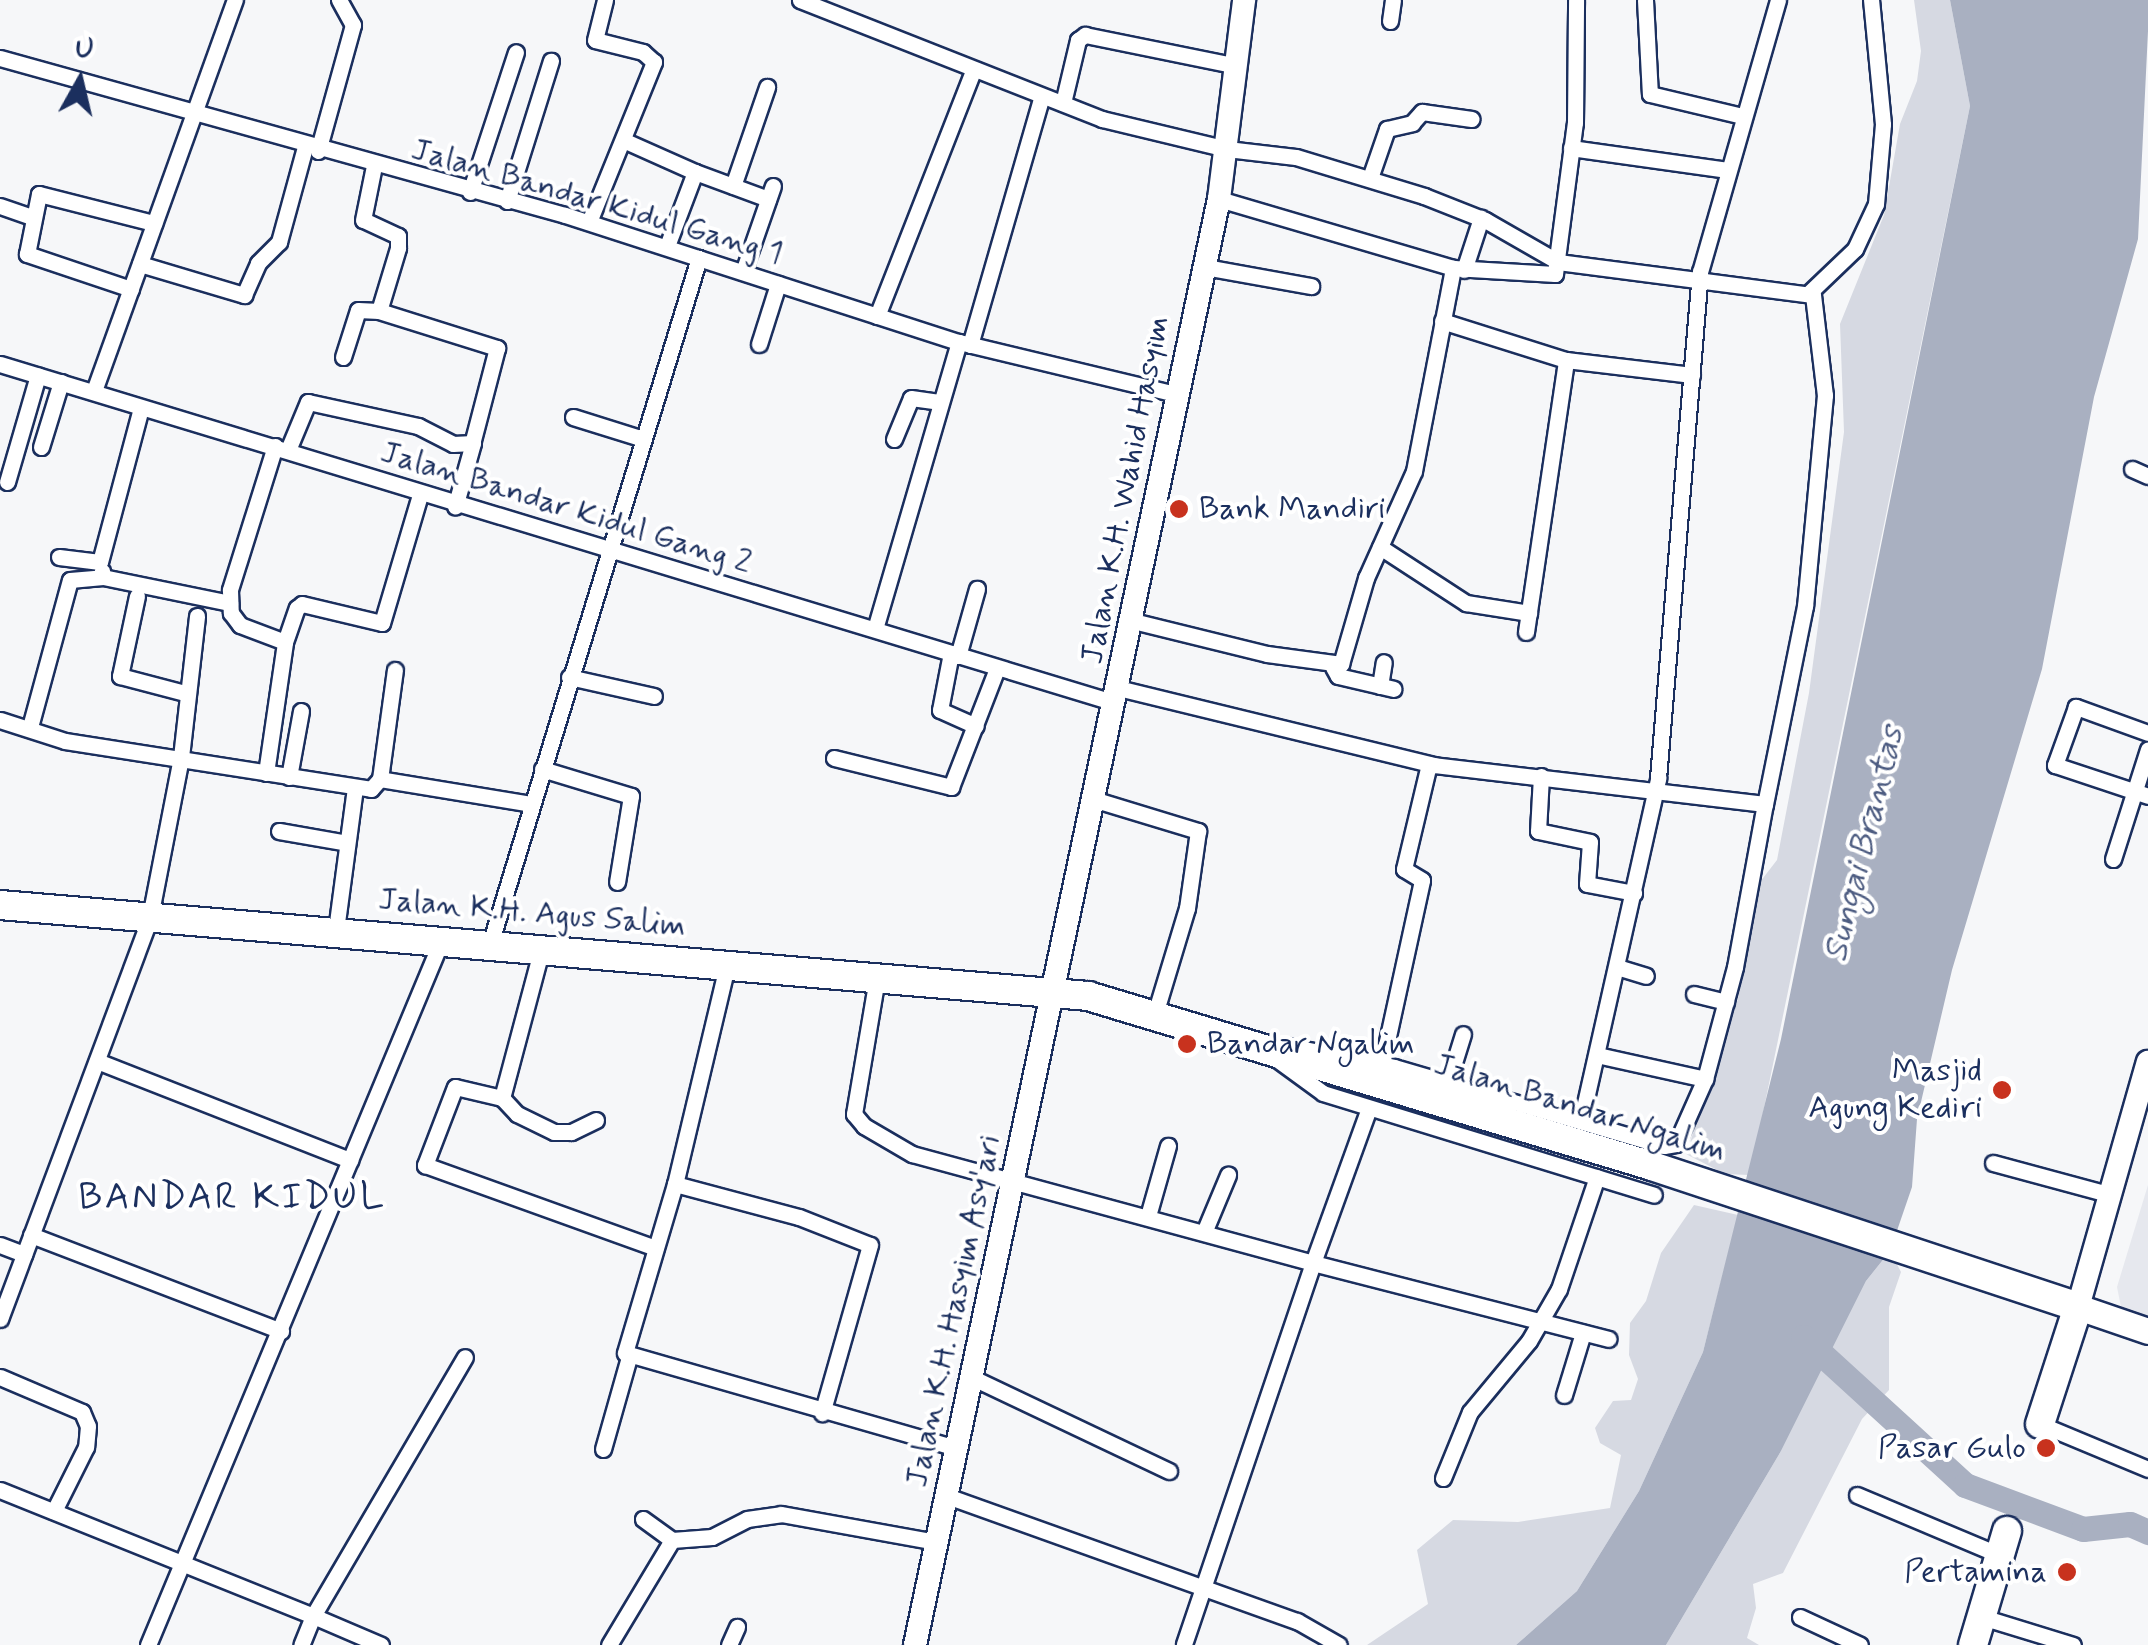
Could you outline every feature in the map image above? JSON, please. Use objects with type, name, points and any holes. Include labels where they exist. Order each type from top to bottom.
[{"type":"highway","name":"Jalan K.H. Agus Salim","points":[[0,905],[542,946],[727,966],[1057,991]]},
{"type":"highway","name":"Jalan Bandar Ngalim","points":[[1057,991],[1155,1014],[1652,1166],[2078,1307]]},
{"type":"highway","points":[[2040,1424],[2078,1307]]},
{"type":"highway","points":[[1980,1637],[2004,1543]]},
{"type":"main road","name":"Jalan K.H. Wahid Hasyim","points":[[1057,991],[1219,199],[1244,0]]},
{"type":"main road","name":"Jalan K.H. Hasyim Asy'ari","points":[[918,1644],[1057,991]]},
{"type":"main road","points":[[2148,1062],[2078,1307],[2148,1331]]},
{"type":"street","points":[[94,391],[235,0]]},
{"type":"street","points":[[140,264],[244,294],[258,263],[279,242],[352,25],[339,0]]},
{"type":"street","points":[[589,222],[611,155],[623,140],[654,62],[595,40],[605,0]]},
{"type":"street","points":[[800,0],[1138,130],[1227,149],[1296,157],[1370,178],[1481,218],[1558,262],[1698,283],[1810,292],[1855,249],[1876,204],[1883,124],[1871,0]]},
{"type":"street","points":[[1390,21],[1393,0]]},
{"type":"street","points":[[1219,199],[1459,269],[1552,275],[1558,262],[1571,148],[1576,0]]},
{"type":"street","points":[[1645,0],[1650,94],[1742,116]]},
{"type":"street","points":[[1581,1121],[1656,791],[1669,698],[1698,283],[1742,116],[1778,0]]},
{"type":"street","points":[[1063,103],[1078,40],[1086,35],[1237,66]]},
{"type":"street","points":[[470,192],[516,52]]},
{"type":"street","name":"Jalan Bandar Kidul Gang 1","points":[[0,58],[311,149],[589,222],[965,344],[1179,395]]},
{"type":"street","points":[[507,201],[552,61]]},
{"type":"street","points":[[877,316],[974,69]]},
{"type":"street","points":[[733,186],[767,86]]},
{"type":"street","points":[[875,629],[942,402],[965,344],[1042,96]]},
{"type":"street","points":[[1370,178],[1387,130],[1412,123],[1422,112],[1472,119]]},
{"type":"street","points":[[623,140],[733,186],[771,193],[743,272]]},
{"type":"street","points":[[1571,148],[1727,170]]},
{"type":"street","points":[[374,166],[363,220],[398,236],[398,248],[378,312]]},
{"type":"street","points":[[667,246],[695,172]]},
{"type":"street","points":[[131,289],[27,254],[32,218],[44,191],[154,223]]},
{"type":"street","points":[[0,206],[32,218]]},
{"type":"street","points":[[1133,621],[1333,667],[1341,664],[1380,547],[1414,471],[1442,321],[1481,218]]},
{"type":"street","points":[[490,944],[606,549],[699,258]]},
{"type":"street","points":[[1205,268],[1311,286]]},
{"type":"street","points":[[759,344],[778,284]]},
{"type":"street","points":[[1265,1048],[1316,1048],[1673,1146],[1705,1079],[1726,1002],[1805,606],[1825,396],[1810,292]]},
{"type":"street","points":[[343,356],[358,310],[378,312],[497,348],[454,507]]},
{"type":"street","points":[[1442,321],[1566,360],[1692,376]]},
{"type":"street","points":[[1526,632],[1566,360]]},
{"type":"street","name":"Jalan Bandar Kidul Gang 2","points":[[0,364],[281,448],[454,507],[875,629],[996,670],[1429,764],[1765,804]]},
{"type":"street","points":[[7,482],[38,375]]},
{"type":"street","points":[[41,447],[62,382]]},
{"type":"street","points":[[894,439],[910,398],[942,402]]},
{"type":"street","points":[[285,642],[240,626],[230,603],[281,448],[308,402],[472,444]]},
{"type":"street","points":[[101,569],[142,408]]},
{"type":"street","points":[[573,417],[640,438]]},
{"type":"street","points":[[2132,469],[2148,476]]},
{"type":"street","points":[[266,773],[285,642],[302,604],[382,623],[420,495]]},
{"type":"street","points":[[1380,547],[1466,603],[1529,613]]},
{"type":"street","points":[[59,557],[230,603]]},
{"type":"street","points":[[30,728],[70,580],[101,569]]},
{"type":"street","points":[[976,726],[940,710],[977,588]]},
{"type":"street","points":[[137,596],[120,676],[184,693]]},
{"type":"street","points":[[0,1319],[150,917],[181,757],[184,693],[197,616]]},
{"type":"street","points":[[1333,667],[1338,676],[1387,687],[1384,662]]},
{"type":"street","points":[[0,720],[65,740],[371,789],[380,779],[395,670]]},
{"type":"street","points":[[834,758],[948,788],[996,670]]},
{"type":"street","points":[[569,677],[654,696]]},
{"type":"street","points":[[2141,794],[2054,766],[2076,707],[2148,733]]},
{"type":"street","points":[[289,777],[301,711]]},
{"type":"street","points":[[2113,859],[2141,794],[2148,748]]},
{"type":"street","points":[[1382,1064],[1422,880],[1404,868],[1429,764]]},
{"type":"street","points":[[542,770],[630,796],[617,882]]},
{"type":"street","points":[[1541,776],[1538,831],[1590,842],[1587,884],[1634,894]]},
{"type":"street","points":[[380,779],[531,804]]},
{"type":"street","points":[[336,930],[355,788]]},
{"type":"street","points":[[1096,800],[1198,831],[1187,908],[1155,1014]]},
{"type":"street","points":[[278,831],[347,843]]},
{"type":"street","points":[[148,1645],[442,939]]},
{"type":"street","points":[[502,1098],[542,946]]},
{"type":"street","points":[[603,1449],[675,1184],[727,966]]},
{"type":"street","points":[[1617,967],[1646,976]]},
{"type":"street","points":[[876,978],[857,1120],[912,1154],[1608,1340]]},
{"type":"street","points":[[1694,994],[1726,1002]]},
{"type":"street","points":[[1448,1082],[1463,1034]]},
{"type":"street","points":[[1265,1048],[1304,1085],[1654,1195]]},
{"type":"street","points":[[1597,1054],[1705,1079]]},
{"type":"street","points":[[97,1061],[350,1160]]},
{"type":"street","points":[[596,1120],[571,1132],[554,1132],[516,1114],[502,1098],[451,1088],[427,1168],[656,1248]]},
{"type":"street","points":[[1184,1645],[1201,1586],[1369,1108]]},
{"type":"street","points":[[1148,1216],[1168,1146]]},
{"type":"street","points":[[1994,1163],[2112,1195]]},
{"type":"street","points":[[1204,1230],[1228,1175]]},
{"type":"street","points":[[1443,1478],[1470,1412],[1538,1324],[1558,1289],[1597,1176]]},
{"type":"street","points":[[675,1184],[799,1217],[870,1244],[822,1413]]},
{"type":"street","points":[[30,1235],[281,1331]]},
{"type":"street","points":[[0,1246],[24,1254]]},
{"type":"street","points":[[1564,1394],[1583,1333]]},
{"type":"street","points":[[300,1645],[465,1357]]},
{"type":"street","points":[[628,1357],[957,1448]]},
{"type":"street","points":[[0,1377],[82,1412],[88,1426],[86,1447],[54,1511]]},
{"type":"street","points":[[973,1378],[1169,1472]]},
{"type":"street","points":[[2040,1424],[2148,1470]]},
{"type":"street","points":[[0,1490],[184,1561],[381,1645]]},
{"type":"street","points":[[1857,1495],[2004,1543]]},
{"type":"street","points":[[947,1496],[1297,1620],[1339,1645]]},
{"type":"street","points":[[643,1519],[672,1540],[712,1537],[746,1518],[782,1514],[937,1542]]},
{"type":"street","points":[[609,1645],[672,1540]]},
{"type":"street","points":[[1800,1617],[1860,1645]]},
{"type":"street","points":[[729,1645],[737,1626]]},
{"type":"street","points":[[1980,1637],[2073,1645]]},
{"type":"shaded area","points":[[1914,0],[1950,0],[1970,106],[1756,1147],[1749,1175],[1725,1174],[1684,1153],[1738,999],[1760,882],[1777,860],[1809,693],[1844,432],[1840,324],[1884,215],[1900,124],[1917,81],[1921,51]]},
{"type":"shaded area","points":[[2148,1185],[2148,1318],[2121,1307],[2117,1287]]},
{"type":"shaded area","points":[[1694,1205],[1738,1215],[1703,1352],[1639,1491],[1577,1591],[1516,1645],[1367,1645],[1428,1604],[1417,1550],[1453,1520],[1518,1522],[1610,1508],[1621,1455],[1600,1443],[1595,1428],[1613,1401],[1631,1400],[1638,1379],[1629,1355],[1630,1323],[1646,1301],[1661,1253]]},
{"type":"shaded area","points":[[1890,1251],[1901,1272],[1889,1307],[1889,1390],[1862,1419],[1783,1573],[1753,1584],[1756,1608],[1747,1638],[1759,1645],[1666,1645],[1781,1451],[1866,1281]]},
{"type":"water","name":"Sungai Brantas","points":[[1950,0],[2148,0],[2148,31],[2138,239],[2094,397],[2042,669],[1952,970],[1917,1119],[1912,1187],[1890,1251],[1866,1281],[1781,1451],[1666,1645],[1516,1645],[1577,1591],[1639,1491],[1703,1352],[1781,1039],[1970,106]]},
{"type":"waterway","points":[[1803,1337],[1965,1485],[2083,1529],[2130,1524],[2148,1532]]},
{"type":"place","name":"Bank Mandiri","points":[[1179,509]]},
{"type":"place","name":"Bandar Ngalim","points":[[1187,1044]]},
{"type":"place","name":"Masjid Agung Kediri","points":[[2002,1090]]},
{"type":"place","name":"Pasar Gulo","points":[[2046,1448]]},
{"type":"place","name":"Pertamina","points":[[2067,1572]]},
{"type":"district","name":"BANDAR KIDUL","points":[[232,1198]]}]
